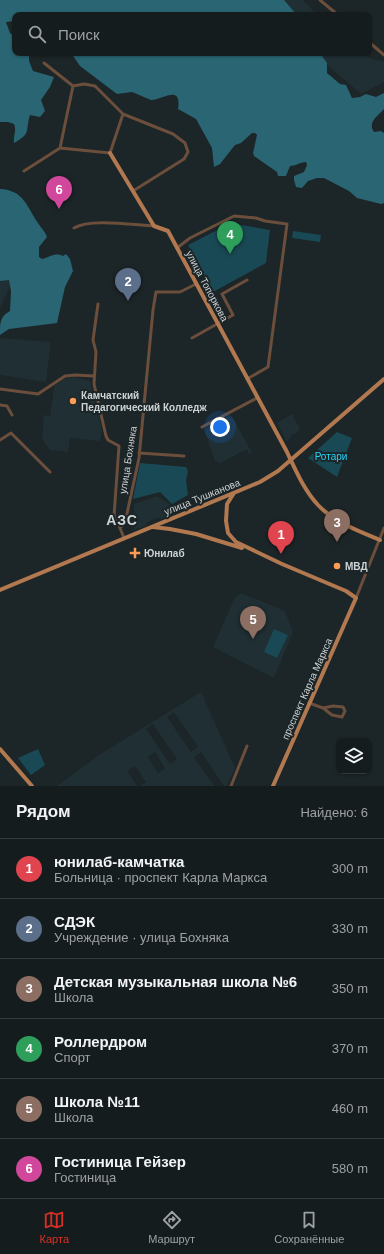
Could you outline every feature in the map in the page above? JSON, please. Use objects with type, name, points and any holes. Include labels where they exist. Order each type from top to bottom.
[{"type":"main road","name":"улица Топоркова","points":[[110,153],[154,226],[168,231],[304,487],[319,506],[343,523],[382,540]]},
{"type":"main road","name":"улица Тушканова","points":[[0,590],[268,478],[291,460],[384,379]]},
{"type":"main road","points":[[235,492],[227,504],[226,521],[228,532],[231,537],[238,543],[346,591],[356,598]]},
{"type":"main road","points":[[151,527],[201,535],[255,551]]},
{"type":"main road","name":"проспект Карла Маркса","points":[[273,786],[356,598]]},
{"type":"main road","points":[[0,749],[32,786]]},
{"type":"street","points":[[320,0],[334,12]]},
{"type":"street","points":[[372,45],[384,55]]},
{"type":"street","points":[[44,63],[74,86],[84,84],[95,86],[123,114],[173,134],[185,143],[188,152],[184,159],[133,191]]},
{"type":"street","points":[[60,148],[74,86]]},
{"type":"street","points":[[24,171],[60,148],[110,153],[123,114]]},
{"type":"street","points":[[177,248],[190,238],[234,216],[256,218],[265,221],[287,224],[268,367],[247,379]]},
{"type":"street","points":[[74,228],[88,223],[154,226]]},
{"type":"street","points":[[192,338],[233,315],[222,294],[247,280]]},
{"type":"street","name":"улица Бохняка","points":[[120,528],[125,523],[139,453],[156,292],[180,292],[196,284]]},
{"type":"street","name":"улица Бохняка","points":[[98,304],[93,340],[96,352],[94,384],[106,436],[108,440],[118,446],[114,516],[118,521],[124,538]]},
{"type":"street","points":[[0,389],[38,394],[65,376],[94,376]]},
{"type":"street","points":[[202,427],[257,398]]},
{"type":"street","points":[[0,405],[7,406],[12,415]]},
{"type":"street","points":[[0,440],[11,433],[50,472]]},
{"type":"street","points":[[139,453],[184,456]]},
{"type":"street","name":"проспект Карла Маркса","points":[[356,598],[382,540],[384,528]]},
{"type":"street","points":[[309,702],[323,708],[332,715],[342,717],[345,711],[343,707],[333,706],[323,708]]},
{"type":"street","points":[[231,786],[247,746]]},
{"type":"shaded area","points":[[0,0],[284,0],[294,12],[12,12],[12,21],[6,22],[12,35],[12,56],[29,56],[29,61],[33,71],[54,77],[50,87],[41,100],[45,111],[40,117],[30,115],[26,134],[20,140],[14,143],[14,124],[0,122]]},
{"type":"shaded area","points":[[266,0],[303,0],[314,12],[280,12]]},
{"type":"shaded area","points":[[73,56],[322,56],[327,63],[327,73],[340,84],[346,85],[352,98],[360,97],[366,94],[376,97],[384,93],[384,109],[374,119],[372,128],[374,132],[381,131],[384,133],[384,203],[381,204],[357,198],[349,191],[324,178],[317,178],[308,181],[302,188],[296,187],[294,176],[304,172],[307,165],[306,162],[290,166],[286,176],[278,176],[277,172],[254,156],[253,153],[257,135],[255,133],[252,133],[241,143],[235,145],[220,164],[214,167],[212,148],[196,119],[178,109],[177,97],[170,95],[151,100],[132,92],[117,94],[80,66]]},
{"type":"shaded area","points":[[318,56],[365,56],[375,60],[384,61],[384,82],[361,94],[320,59]]},
{"type":"shaded area","points":[[0,189],[15,192],[20,196],[45,233],[47,237],[39,247],[39,257],[42,259],[55,255],[63,256],[66,254],[70,259],[73,271],[65,287],[57,323],[9,329],[0,335],[1,320],[4,315],[10,311],[11,291],[9,280],[0,281]]},
{"type":"shaded area","points":[[0,275],[9,275],[11,284],[0,308]]},
{"type":"shaded area","points":[[0,339],[51,342],[46,382],[0,375]]},
{"type":"shaded area","name":"Камчатский Педагогический Колледж","points":[[74,377],[90,381],[102,430],[100,441],[70,438],[68,452],[50,450],[42,439],[44,415],[50,416],[54,386],[64,379]]},
{"type":"shaded area","points":[[292,414],[300,429],[292,435],[287,442],[277,423]]},
{"type":"shaded area","points":[[230,416],[233,418],[252,453],[249,455],[247,449],[220,463],[215,461],[204,430]]},
{"type":"shaded area","points":[[157,496],[167,502],[176,512],[160,519],[159,517],[146,523],[146,526],[134,530],[134,504]]},
{"type":"shaded area","points":[[241,593],[285,611],[293,632],[274,678],[213,647],[235,597]]},
{"type":"shaded area","points":[[201,692],[235,768],[227,786],[224,786],[201,752],[194,757],[214,786],[140,786],[146,782],[135,766],[127,771],[137,786],[57,786],[99,755]],"holes":[[[174,712],[198,747],[191,752],[167,717]],[[153,724],[177,759],[170,764],[146,729]],[[155,752],[165,769],[158,773],[148,757]]]},
{"type":"green space","points":[[231,223],[270,230],[266,263],[213,292],[188,245]]},
{"type":"green space","points":[[293,231],[321,235],[320,242],[292,238]]},
{"type":"green space","name":"Ротари","points":[[337,432],[352,438],[337,477],[308,458]]},
{"type":"green space","points":[[140,463],[186,467],[188,471],[186,480],[188,495],[172,504],[160,492],[133,499]]},
{"type":"green space","points":[[274,629],[288,635],[277,658],[264,652]]},
{"type":"green space","points":[[38,749],[45,765],[31,775],[18,758]]},
{"type":"place","name":"Гостиница Гейзер","points":[[59,209]]},
{"type":"place","name":"Роллердром","points":[[230,254]]},
{"type":"place","name":"СДЭК","points":[[128,301]]},
{"type":"place","name":"Камчатский Педагогический Колледж","points":[[73,401]]},
{"type":"place","name":"Детская музыкальная школа №6","points":[[337,542]]},
{"type":"place","name":"Юнилаб","points":[[135,553]]},
{"type":"place","name":"юнилаб-камчатка","points":[[281,554]]},
{"type":"place","name":"МВД","points":[[337,566]]},
{"type":"place","name":"Школа №11","points":[[253,639]]},
{"type":"district","name":"АЗС","points":[[122,520]]}]
